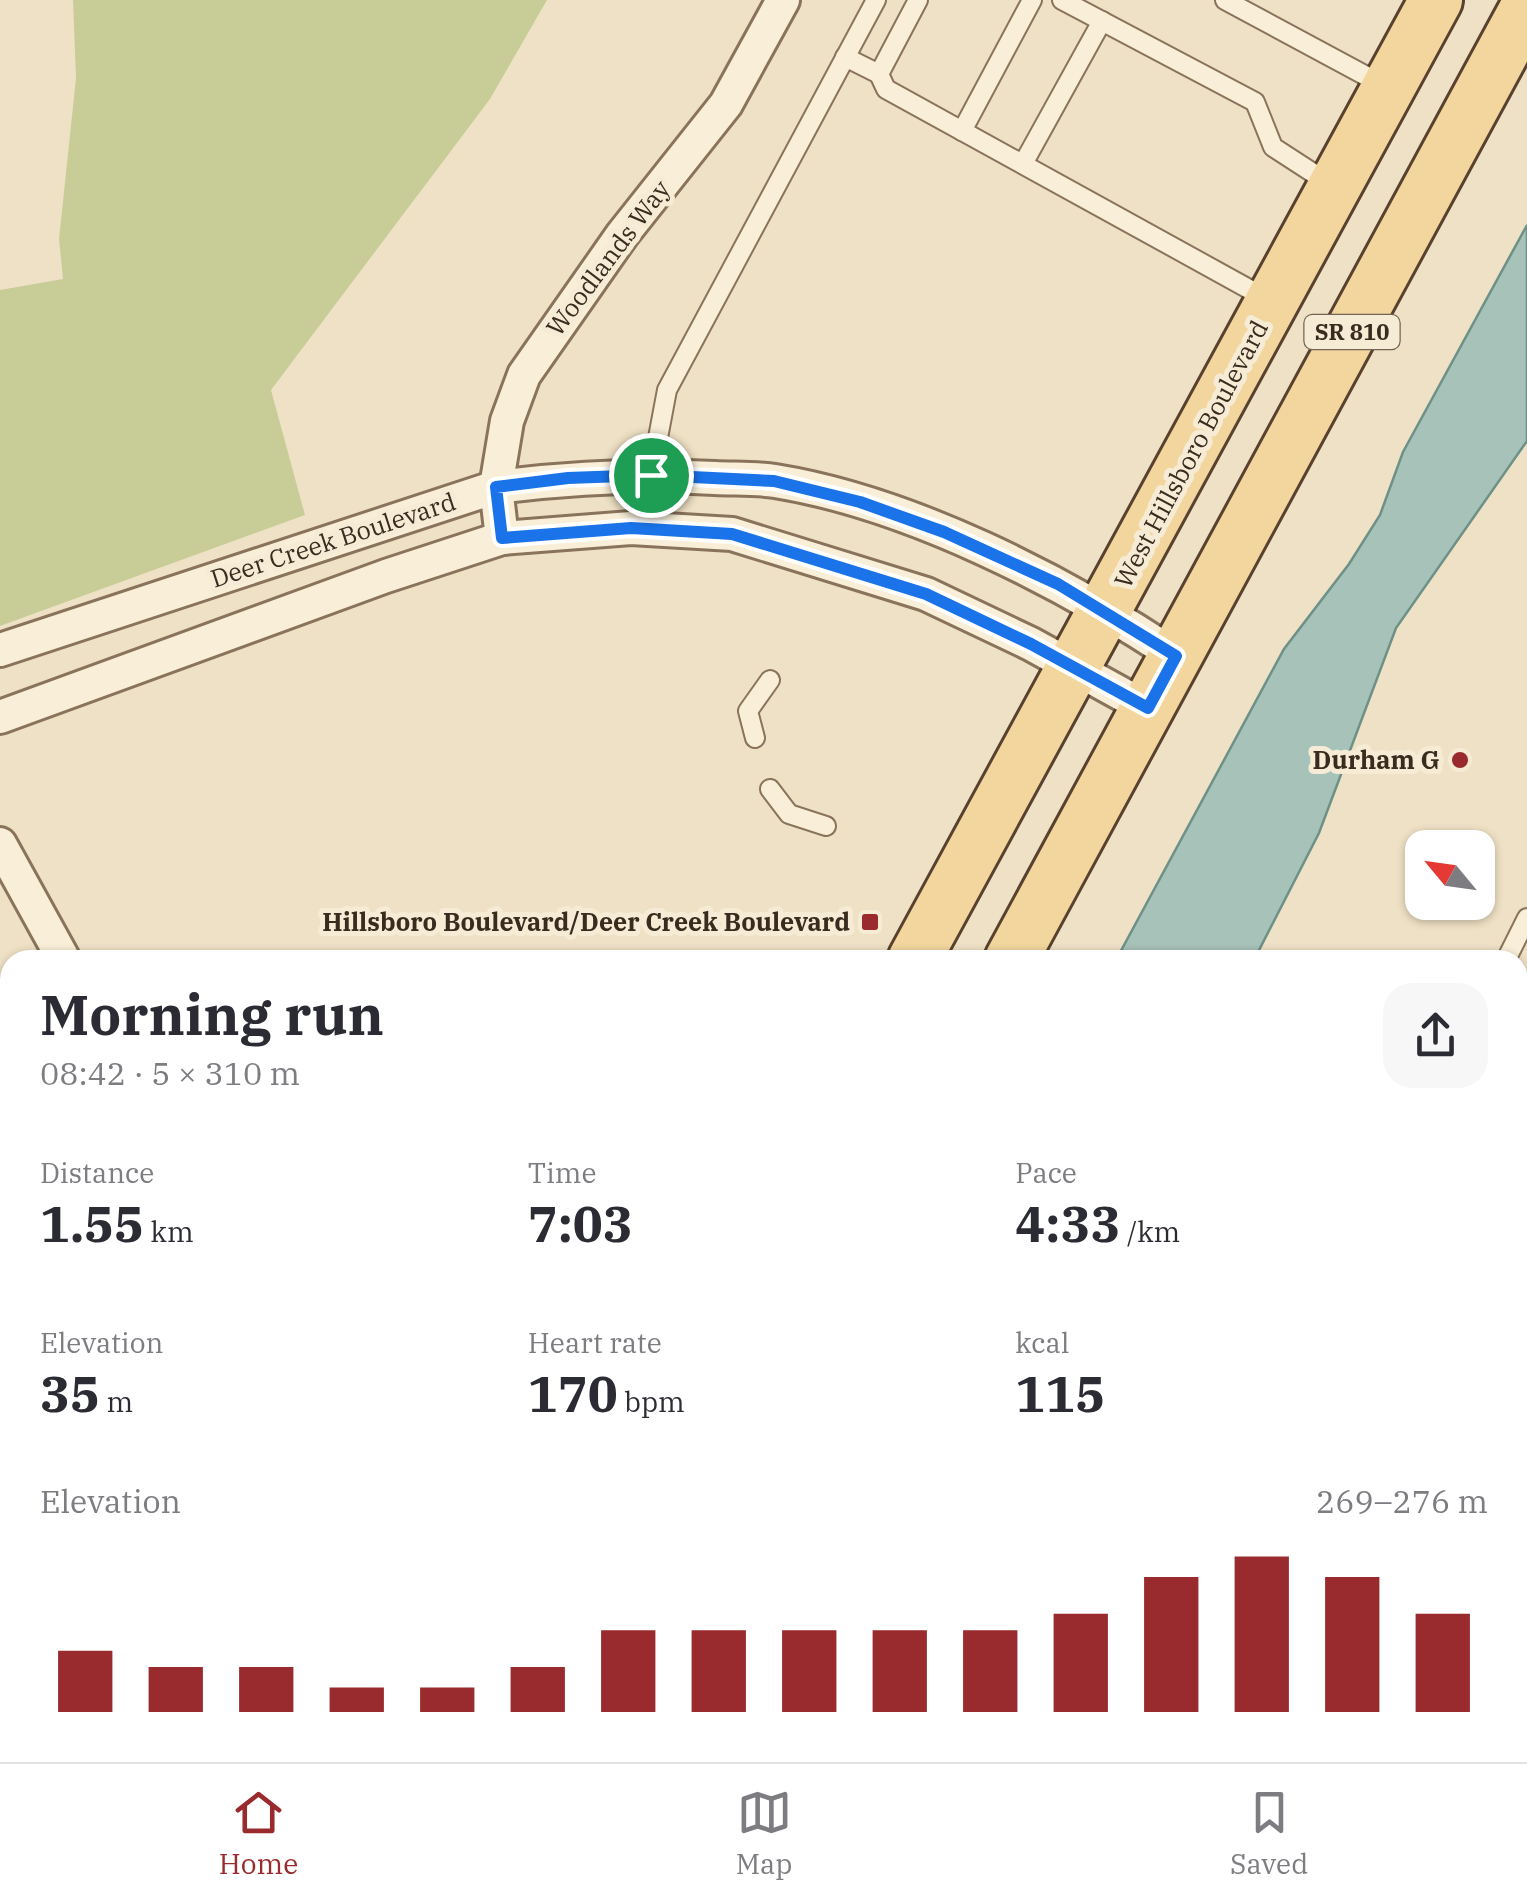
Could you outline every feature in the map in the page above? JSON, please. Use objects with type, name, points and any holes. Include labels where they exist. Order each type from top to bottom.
[{"type":"main road","name":"West Hillsboro Boulevard","points":[[919,950],[1436,0]]},
{"type":"main road","name":"SR 810","points":[[1015,950],[1527,7]]},
{"type":"street","name":"Woodlands Way","points":[[502,538],[496,487],[508,421],[524,375],[612,249],[726,104],[783,0]]},
{"type":"street","name":"Deer Creek Boulevard","points":[[0,650],[496,487],[568,478],[651,475],[774,481],[860,502],[944,532],[1058,584],[1176,656]]},
{"type":"street","name":"Deer Creek Boulevard","points":[[0,717],[386,576],[502,538],[631,528],[732,534],[926,594],[1031,644],[1148,708]]},
{"type":"street","points":[[0,844],[58,950]]},
{"type":"lane","points":[[651,475],[666,390],[876,0]]},
{"type":"lane","points":[[878,74],[918,0]]},
{"type":"lane","points":[[962,131],[1032,0]]},
{"type":"lane","points":[[1062,0],[1255,102],[1273,147],[1335,188]]},
{"type":"lane","points":[[1224,0],[1388,88]]},
{"type":"lane","points":[[1023,164],[1102,21]]},
{"type":"lane","points":[[845,57],[878,74],[886,89],[1273,302]]},
{"type":"lane","points":[[755,738],[748,710],[770,680]]},
{"type":"lane","points":[[770,790],[790,814],[826,826]]},
{"type":"lane","points":[[1511,950],[1527,918]]},
{"type":"green space","points":[[73,0],[547,0],[490,99],[271,390],[305,515],[0,626],[0,290],[63,279],[59,239],[76,78]]},
{"type":"water","points":[[1527,225],[1527,441],[1396,628],[1319,833],[1259,950],[1121,950],[1284,649],[1349,564],[1380,515],[1403,452]]},
{"type":"place","name":"Durham G","points":[[1460,760]]},
{"type":"place","name":"Hillsboro Boulevard/Deer Creek Boulevard","points":[[870,922]]},
{"type":"route","points":[[651,475],[774,481],[860,502],[944,532],[1058,584],[1176,656],[1148,708],[1031,644],[926,594],[732,534],[631,528],[502,538],[496,487],[568,478],[651,475]]}]
